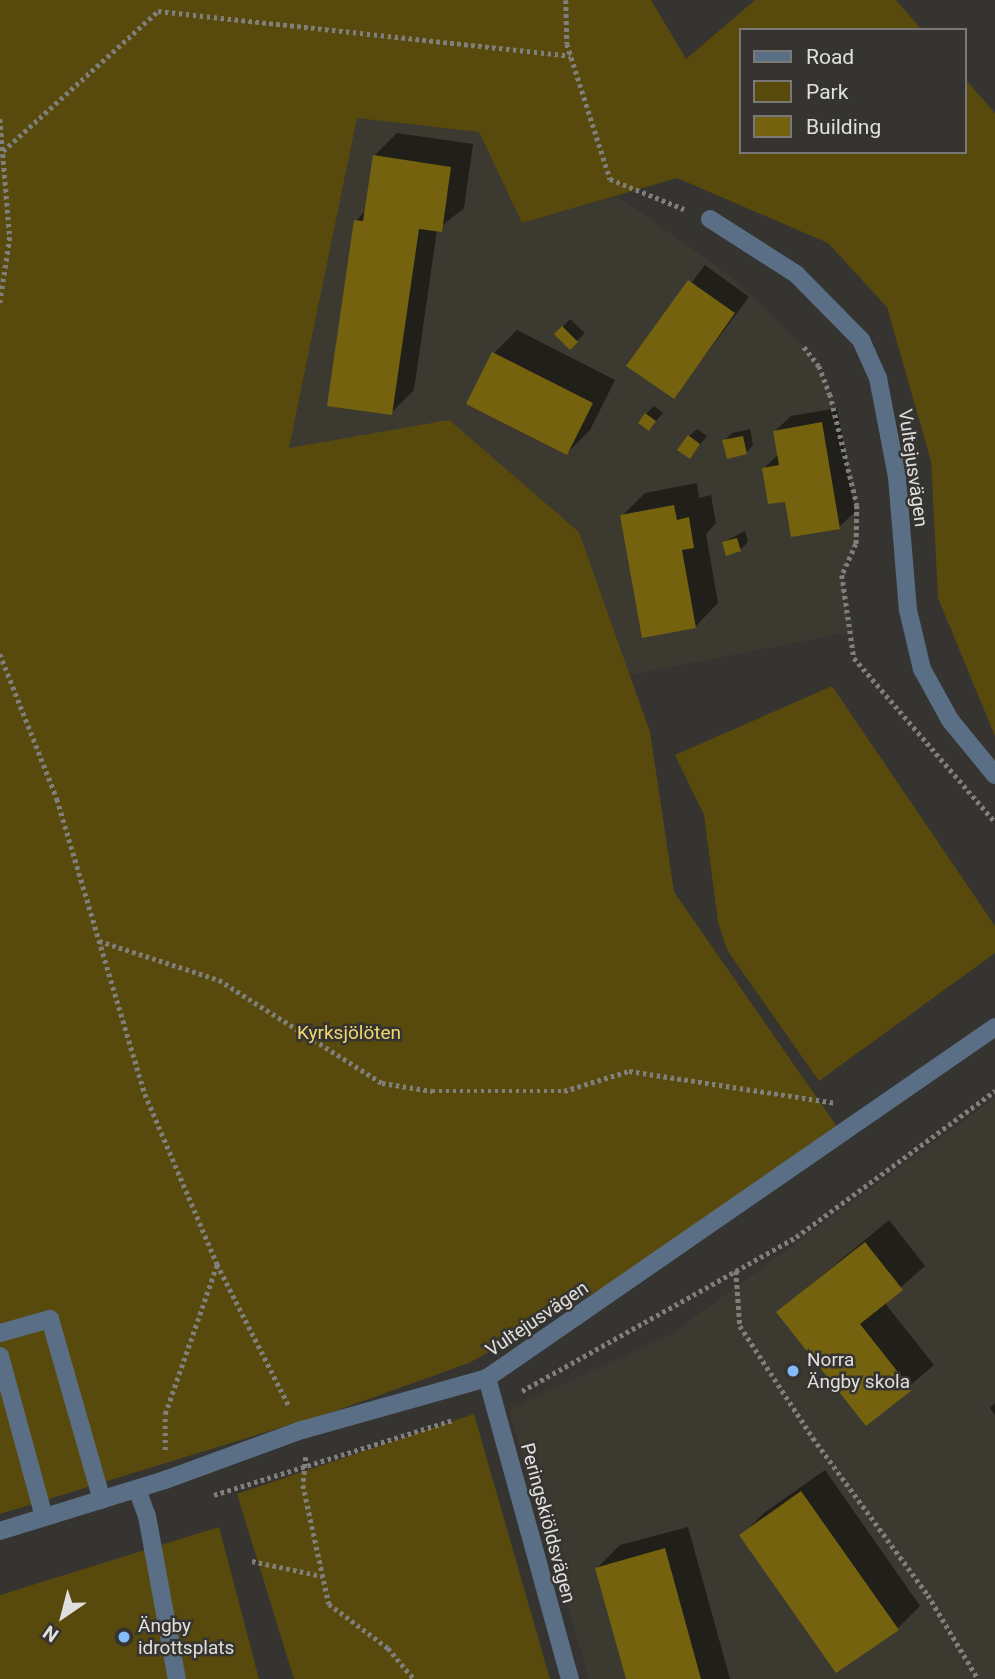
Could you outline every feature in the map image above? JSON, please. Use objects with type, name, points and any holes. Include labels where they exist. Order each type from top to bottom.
[{"type":"street","name":"Vultejusvägen","points":[[710,219],[796,274],[861,340],[878,378],[894,464],[908,610],[922,669],[950,720],[995,775]]},
{"type":"street","name":"Vultejusvägen","points":[[0,1531],[165,1480],[302,1430],[486,1378],[995,1027]]},
{"type":"street","points":[[0,1333],[50,1319],[103,1500]]},
{"type":"street","points":[[0,1356],[44,1517]]},
{"type":"street","name":"Peringskiöldsvägen","points":[[486,1378],[569,1679]]},
{"type":"street","points":[[137,1489],[147,1516],[177,1679]]},
{"type":"path","points":[[566,0],[571,56],[610,179],[710,219]]},
{"type":"path","points":[[3,151],[158,11],[571,56]]},
{"type":"path","points":[[0,119],[10,237],[0,303]]},
{"type":"path","points":[[804,347],[819,366],[830,394],[856,505],[856,544],[842,575],[854,658],[995,822]]},
{"type":"path","points":[[0,654],[57,800],[145,1094],[217,1264],[302,1430],[307,1465],[303,1485],[329,1604],[388,1648],[414,1679]]},
{"type":"path","points":[[99,941],[219,980],[382,1083],[432,1091],[565,1091],[629,1070],[843,1104]]},
{"type":"path","points":[[209,1497],[494,1407],[796,1237],[995,1091]]},
{"type":"path","points":[[165,1480],[165,1414],[217,1264]]},
{"type":"path","points":[[736,1271],[740,1326],[813,1438],[928,1595],[978,1679]]},
{"type":"path","points":[[252,1561],[322,1576]]},
{"type":"shaded area","points":[[357,117],[479,132],[522,223],[617,196],[729,275],[804,347],[819,366],[830,394],[856,505],[856,544],[842,575],[850,632],[630,675],[579,532],[289,449]]},
{"type":"shaded area","name":"Norra Ängby skola","points":[[995,1098],[995,1679],[589,1679],[509,1409],[673,1333]]},
{"type":"green space","name":"Kyrksjölöten","points":[[0,0],[651,0],[686,59],[755,0],[896,0],[920,28],[740,28],[740,154],[967,154],[967,81],[995,113],[995,736],[938,598],[931,461],[887,307],[828,243],[677,178],[522,223],[479,132],[357,118],[289,448],[449,420],[579,532],[650,732],[674,892],[838,1128],[652,1260],[469,1363],[338,1410],[0,1514]]},
{"type":"green space","points":[[832,686],[995,926],[995,953],[819,1081],[727,950],[718,922],[704,815],[675,755]]},
{"type":"green space","points":[[474,1414],[550,1679],[294,1679],[237,1494]]},
{"type":"green space","name":"Ängby idrottsplats","points":[[219,1527],[259,1679],[0,1679],[0,1595]]},
{"type":"building","points":[[373,155],[451,167],[442,232],[419,229],[392,415],[327,406],[354,220],[363,221]]},
{"type":"building","points":[[688,280],[735,313],[674,399],[626,366]]},
{"type":"building","points":[[562,326],[578,342],[570,350],[554,334]]},
{"type":"building","points":[[492,352],[593,403],[567,455],[466,404]]},
{"type":"building","points":[[645,413],[656,421],[649,431],[638,423]]},
{"type":"building","points":[[822,422],[840,529],[791,537],[785,502],[768,504],[762,468],[779,465],[773,431]]},
{"type":"building","points":[[688,435],[700,444],[690,459],[677,450]]},
{"type":"building","points":[[743,436],[747,454],[727,459],[722,440]]},
{"type":"building","points":[[674,505],[677,520],[689,517],[694,548],[682,550],[696,628],[642,638],[620,515]]},
{"type":"building","points":[[737,538],[741,551],[726,556],[722,542]]},
{"type":"building","points":[[865,1242],[903,1290],[860,1324],[912,1390],[866,1426],[776,1312]]},
{"type":"building","points":[[801,1491],[899,1630],[836,1673],[739,1535]]},
{"type":"building","points":[[665,1548],[701,1679],[626,1679],[595,1568]]},
{"type":"place","name":"Norra Ängby skola","points":[[793,1371]]},
{"type":"place","name":"Ängby idrottsplats","points":[[124,1637]]}]
